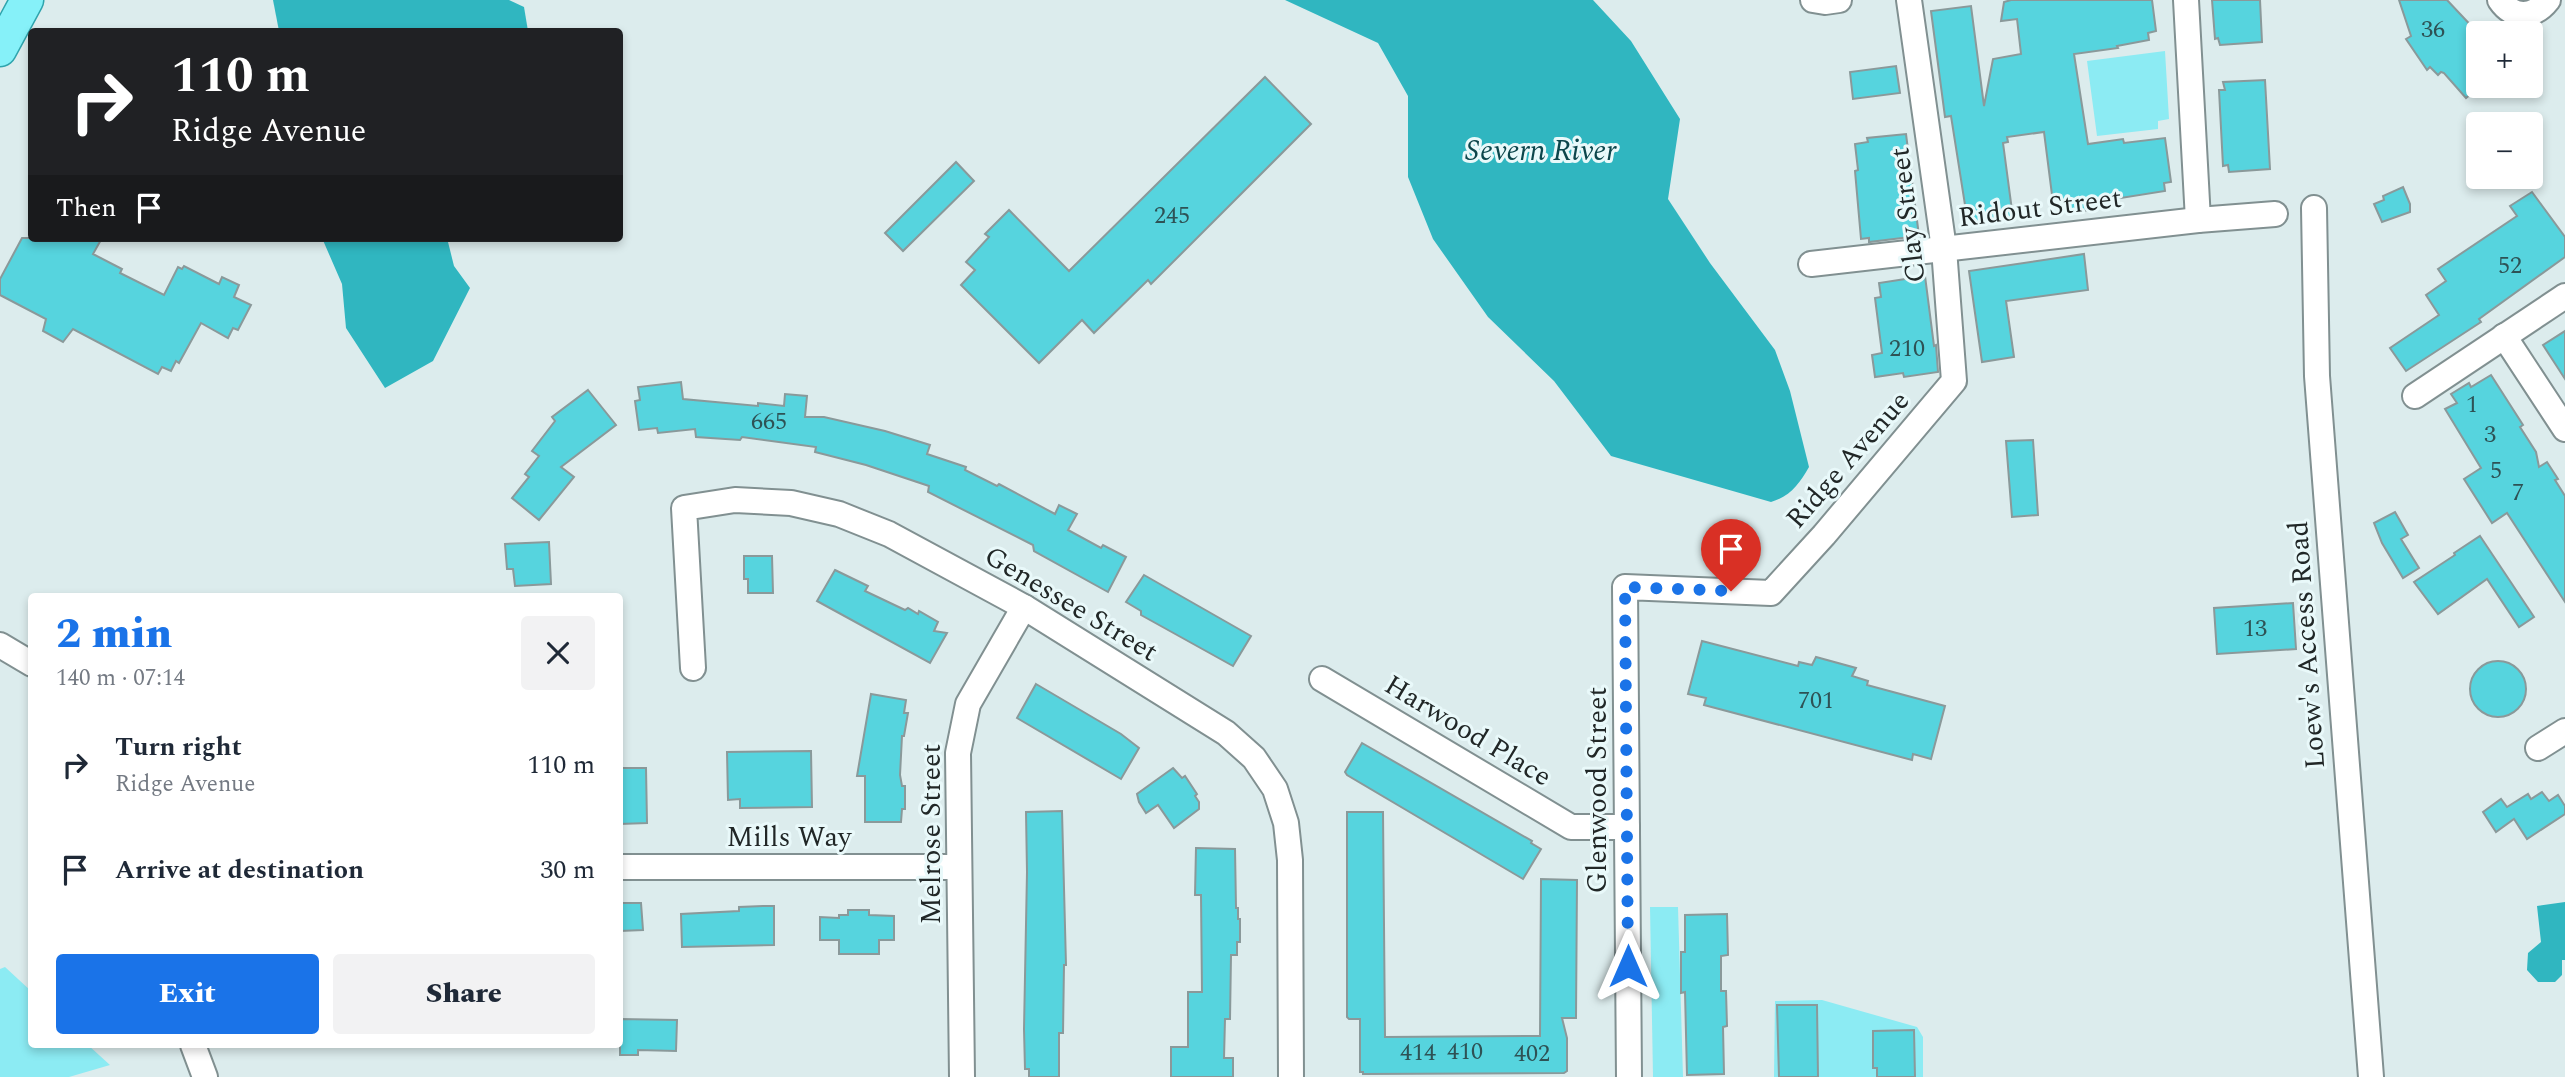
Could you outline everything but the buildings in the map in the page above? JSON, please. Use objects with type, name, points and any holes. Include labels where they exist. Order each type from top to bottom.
[{"type":"main road","points":[[0,50],[27,0]]},
{"type":"street","points":[[1813,0],[1839,0]]},
{"type":"street","name":"Clay Street","points":[[1909,0],[1944,249],[1954,381]]},
{"type":"street","points":[[2186,0],[2198,220]]},
{"type":"street","points":[[2500,0],[2507,9],[2525,14],[2542,8],[2548,0]]},
{"type":"street","name":"Loew's Access Road","points":[[2314,208],[2317,376],[2371,1077]]},
{"type":"street","name":"Ridout Street","points":[[1811,264],[2198,220],[2275,214]]},
{"type":"street","points":[[2415,396],[2565,296]]},
{"type":"street","points":[[2504,336],[2565,429]]},
{"type":"street","name":"Ridge Avenue","points":[[1625,587],[1771,593],[1824,535],[1954,381]]},
{"type":"street","name":"Genessee Street","points":[[693,668],[684,508],[734,500],[791,503],[839,514],[889,534],[1024,607],[1227,733],[1254,758],[1275,789],[1286,823],[1290,860],[1291,1077]]},
{"type":"street","name":"Glenwood Street","points":[[1625,587],[1629,1077]]},
{"type":"street","name":"Melrose Street","points":[[962,1077],[958,753],[968,704],[1024,607]]},
{"type":"street","points":[[0,645],[28,662]]},
{"type":"street","name":"Harwood Place","points":[[1322,679],[1571,827],[1627,827]]},
{"type":"street","points":[[2538,748],[2565,731]]},
{"type":"street","name":"Mills Way","points":[[623,867],[959,867]]},
{"type":"street","points":[[194,1048],[205,1077]]},
{"type":"shaded area","points":[[2165,51],[2169,119],[2158,121],[2158,129],[2097,136],[2087,61]]},
{"type":"shaded area","points":[[1650,907],[1678,907],[1683,1077],[1653,1077]]},
{"type":"shaded area","points":[[5,967],[28,988],[28,1048],[91,1048],[110,1065],[69,1077],[0,1077],[0,969]]},
{"type":"shaded area","points":[[1822,1000],[1917,1027],[1923,1037],[1923,1077],[1774,1077],[1775,1001]]},
{"type":"water","points":[[273,0],[509,0],[524,7],[528,28],[278,28]]},
{"type":"water","name":"Severn River","points":[[1285,0],[1593,0],[1631,41],[1680,119],[1668,199],[1710,263],[1775,350],[1790,391],[1809,467],[1794,489],[1771,502],[1611,456],[1554,381],[1488,317],[1433,239],[1408,177],[1408,96],[1378,43]]},
{"type":"water","points":[[324,242],[448,242],[454,266],[470,288],[433,361],[385,388],[346,328],[342,284]]},
{"type":"water","points":[[2565,902],[2565,960],[2562,960],[2562,975],[2555,982],[2538,982],[2527,970],[2528,953],[2541,942],[2537,906]]},
{"type":"route","points":[[1628,966],[1625,587],[1731,591]]}]
